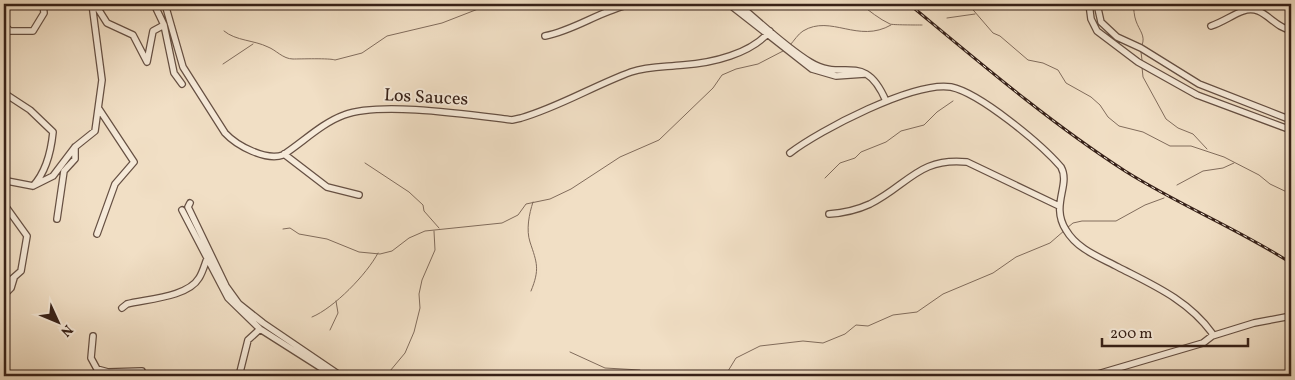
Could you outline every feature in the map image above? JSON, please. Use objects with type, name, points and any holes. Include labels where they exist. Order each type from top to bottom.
[{"type":"street","points":[[4,25],[10,31],[32,31],[44,14],[43,4]]},
{"type":"street","points":[[94,4],[107,23],[133,36],[148,62],[153,32],[164,25]]},
{"type":"street","points":[[4,182],[33,186],[53,176],[75,147],[95,131],[102,80],[94,4]]},
{"type":"street","points":[[154,4],[164,25],[174,73],[182,84]]},
{"type":"street","points":[[165,4],[183,68],[225,134],[233,141],[264,155],[278,156],[284,154],[327,187],[359,195]]},
{"type":"street","points":[[545,36],[559,33],[600,14],[632,4]]},
{"type":"street","points":[[729,4],[768,33]]},
{"type":"street","points":[[738,4],[802,62],[818,71],[836,76],[866,74],[878,84],[886,101]]},
{"type":"street","points":[[1089,4],[1090,16],[1100,34],[1147,67],[1196,95],[1291,130]]},
{"type":"street","points":[[1096,4],[1101,22],[1107,30],[1127,43],[1141,48],[1185,76],[1271,114],[1291,120]]},
{"type":"street","points":[[1212,26],[1245,10],[1261,11],[1282,29],[1291,30]]},
{"type":"street","points":[[1090,16],[1098,11]]},
{"type":"street","name":"Los Sauces","points":[[284,154],[332,121],[350,113],[397,110],[512,120],[521,118],[631,72],[657,67],[703,63],[725,57],[757,43],[768,33]]},
{"type":"street","points":[[790,152],[808,139],[886,101],[931,87],[952,87],[977,99],[1012,123],[1061,167],[1064,177],[1059,206],[1064,228],[1080,246],[1177,298],[1198,315],[1212,333],[1212,336]]},
{"type":"street","points":[[4,93],[30,110],[53,132],[43,175],[33,186]]},
{"type":"street","points":[[97,234],[115,184],[134,162],[99,109]]},
{"type":"street","points":[[57,219],[64,172],[75,159],[75,147]]},
{"type":"street","points":[[829,214],[859,209],[929,165],[951,160],[967,162],[1059,206]]},
{"type":"street","points":[[190,203],[188,207],[226,286],[239,304],[263,323],[341,376]]},
{"type":"street","points":[[4,204],[27,236],[21,270],[4,286]]},
{"type":"street","points":[[182,210],[208,256],[221,287],[228,298],[260,329],[334,376]]},
{"type":"street","points":[[122,308],[127,304],[169,296],[193,286],[200,278],[208,256]]},
{"type":"street","points":[[4,295],[11,288],[15,276]]},
{"type":"street","points":[[1091,376],[1203,343],[1212,336],[1254,323],[1291,316]]},
{"type":"street","points":[[239,376],[248,340],[260,329]]},
{"type":"street","points":[[93,336],[91,358],[97,369],[108,372],[142,371],[143,376]]},
{"type":"waterway","points":[[224,31],[234,37],[268,47],[289,59],[335,60],[362,53],[387,36],[442,23],[491,4]]},
{"type":"waterway","points":[[860,4],[890,24],[922,25]]},
{"type":"waterway","points":[[968,4],[993,33],[1000,36],[1028,60],[1043,63],[1058,70],[1066,83],[1091,97],[1100,105],[1108,117],[1119,126],[1143,132],[1170,146],[1191,146],[1224,157],[1291,194]]},
{"type":"waterway","points":[[1133,4],[1135,19],[1143,36],[1142,45]]},
{"type":"waterway","points":[[947,18],[975,14]]},
{"type":"waterway","points":[[790,45],[801,32],[813,27],[824,26],[867,32],[891,25]]},
{"type":"waterway","points":[[223,64],[253,44]]},
{"type":"waterway","points":[[283,229],[290,228],[299,234],[327,239],[359,252],[380,254],[392,251],[409,238],[425,231],[502,223],[518,215],[526,204],[550,199],[571,189],[620,157],[659,140],[713,88],[722,75],[736,69],[758,64],[785,50]]},
{"type":"waterway","points":[[1141,52],[1142,60]]},
{"type":"waterway","points":[[1142,67],[1143,77],[1166,119],[1178,128],[1193,134],[1207,149]]},
{"type":"waterway","points":[[825,178],[840,163],[855,158],[861,152],[886,142],[901,131],[924,125],[937,112],[953,101]]},
{"type":"waterway","points":[[365,163],[409,192],[423,205],[424,211],[439,228]]},
{"type":"waterway","points":[[1177,185],[1203,171],[1223,168],[1234,163]]},
{"type":"waterway","points":[[1067,228],[1073,223],[1082,221],[1116,221],[1145,205],[1164,198]]},
{"type":"waterway","points":[[531,291],[536,277],[536,261],[528,232],[533,202]]},
{"type":"waterway","points":[[725,376],[736,358],[760,346],[803,341],[823,343],[845,334],[856,325],[868,326],[893,315],[917,312],[943,294],[993,273],[1016,257],[1050,243],[1065,230]]},
{"type":"waterway","points":[[390,371],[405,353],[414,332],[420,308],[419,294],[422,280],[435,250],[434,231]]},
{"type":"waterway","points":[[312,317],[321,313],[349,290],[366,271],[378,253]]},
{"type":"waterway","points":[[330,330],[338,313],[336,301]]},
{"type":"waterway","points":[[570,352],[605,368],[640,370],[648,376]]},
{"type":"railway","points":[[909,4],[1015,91],[1125,171],[1291,263]]}]
